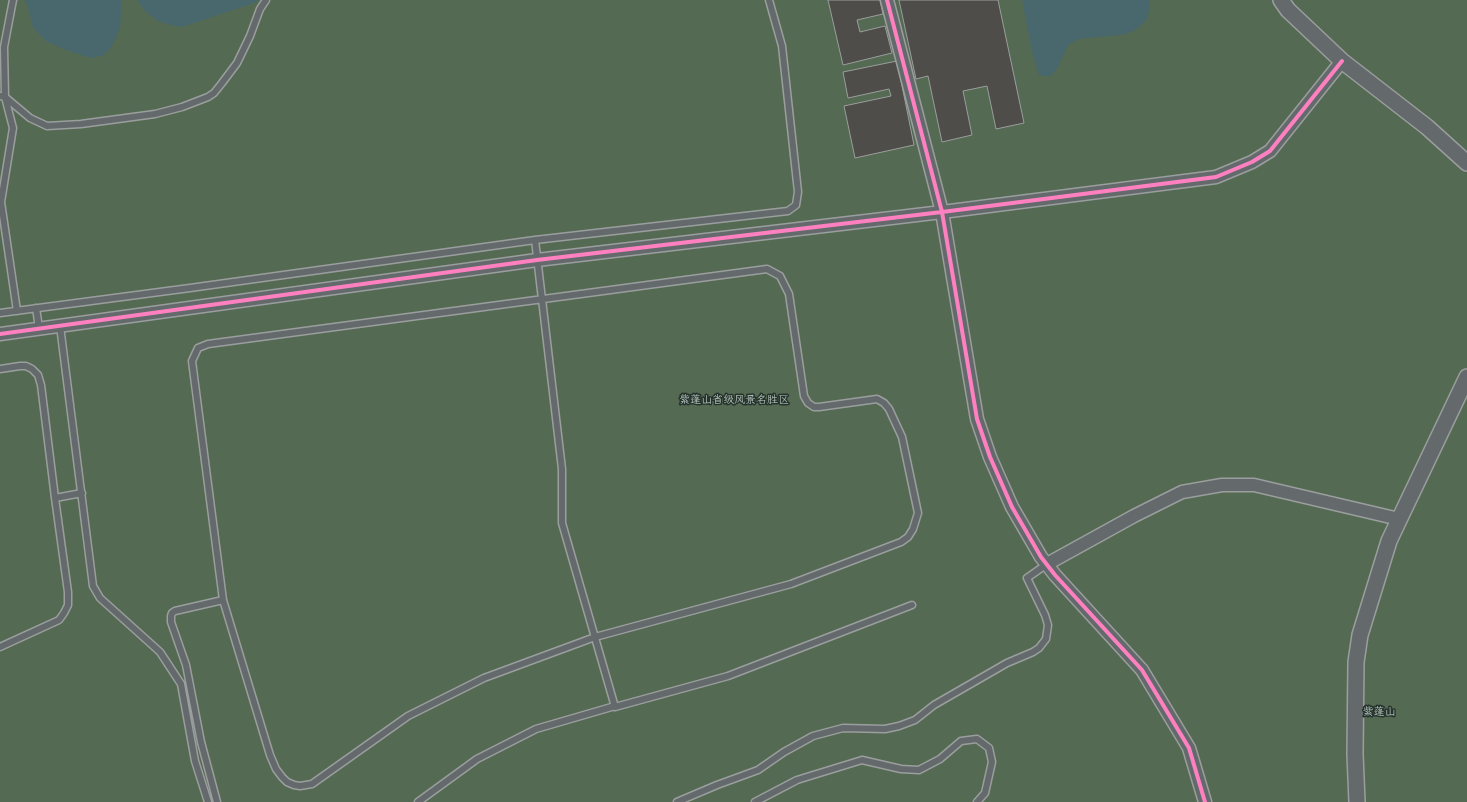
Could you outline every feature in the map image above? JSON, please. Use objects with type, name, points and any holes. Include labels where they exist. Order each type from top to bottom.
[{"type":"street","points":[[887,0],[942,212],[977,419],[990,457],[1012,507],[1046,564],[1142,670],[1189,748],[1206,802]]},
{"type":"street","points":[[1281,0],[1288,10],[1342,61],[1427,127],[1467,163]]},
{"type":"street","points":[[0,334],[537,260],[942,212],[1216,177],[1252,162],[1270,151],[1342,61]]},
{"type":"street","points":[[1357,802],[1355,754],[1356,662],[1360,635],[1389,541],[1467,377]]},
{"type":"street","points":[[1046,564],[1134,516],[1182,492],[1222,485],[1254,485],[1399,519]]},
{"type":"lane","points":[[13,0],[4,47],[3,96],[13,128],[1,202],[17,311]]},
{"type":"lane","points":[[3,96],[30,118],[47,126],[81,124],[155,114],[182,107],[208,97],[214,93],[222,83],[237,63],[260,10],[266,0]]},
{"type":"lane","points":[[0,313],[535,240],[788,211],[796,205],[798,192],[782,46],[769,0]]},
{"type":"lane","points":[[535,240],[562,469],[562,522],[615,706]]},
{"type":"lane","points":[[767,269],[780,276],[788,294],[805,400],[809,405],[816,408],[871,399],[881,400],[887,406],[902,437],[918,513],[913,529],[908,537],[901,542],[791,584],[595,637],[484,678],[408,716],[312,784],[300,786],[287,782],[276,769],[270,756],[223,600],[192,361],[198,348],[208,344],[767,269]]},
{"type":"lane","points":[[36,308],[39,328]]},
{"type":"lane","points":[[60,326],[93,586],[100,598],[160,652],[181,684],[195,761],[208,802]]},
{"type":"lane","points":[[0,369],[26,366],[38,374],[41,385],[67,581],[68,605],[59,620],[0,647]]},
{"type":"lane","points":[[55,498],[82,493]]},
{"type":"lane","points":[[677,802],[758,770],[784,752],[813,736],[843,728],[885,729],[915,720],[934,705],[1007,663],[1033,652],[1039,648],[1046,639],[1048,625],[1045,615],[1027,578],[1046,564]]},
{"type":"lane","points":[[217,802],[202,742],[186,665],[171,622],[171,616],[175,611],[223,600]]},
{"type":"lane","points":[[418,802],[477,759],[536,729],[728,676],[912,605]]},
{"type":"lane","points":[[756,802],[797,780],[862,760],[901,769],[919,770],[940,759],[961,741],[977,739],[989,748],[992,762],[985,793],[977,802]]},
{"type":"green space","name":"紫蓬山省级风景名胜区","points":[[0,0],[1467,0],[1467,802],[0,802]]},
{"type":"water","points":[[24,0],[122,0],[120,28],[112,46],[104,55],[91,58],[63,49],[46,41],[33,28],[27,4]]},
{"type":"water","points":[[137,0],[259,0],[182,27],[158,21],[145,11]]},
{"type":"water","points":[[1022,0],[1149,0],[1150,6],[1147,19],[1141,26],[1131,32],[1120,35],[1079,39],[1068,45],[1056,71],[1050,76],[1043,76],[1039,75],[1032,52]]},
{"type":"building","points":[[828,0],[880,0],[883,14],[857,20],[860,32],[885,26],[892,53],[843,65]]},
{"type":"building","points":[[899,0],[998,0],[1024,123],[996,129],[987,86],[963,91],[972,135],[942,142],[928,76],[916,79]]},
{"type":"building","points":[[897,61],[914,145],[855,158],[844,106],[891,96],[889,89],[848,98],[843,72]]},
{"type":"cycle path","points":[[887,0],[942,212],[977,419],[990,457],[1012,507],[1041,557],[1055,575],[1142,670],[1189,748],[1205,802]]},
{"type":"cycle path","points":[[0,334],[537,260],[942,212],[1216,177],[1252,162],[1270,151],[1342,61]]},
{"type":"park label","name":"紫蓬山","points":[[1379,713]]}]
